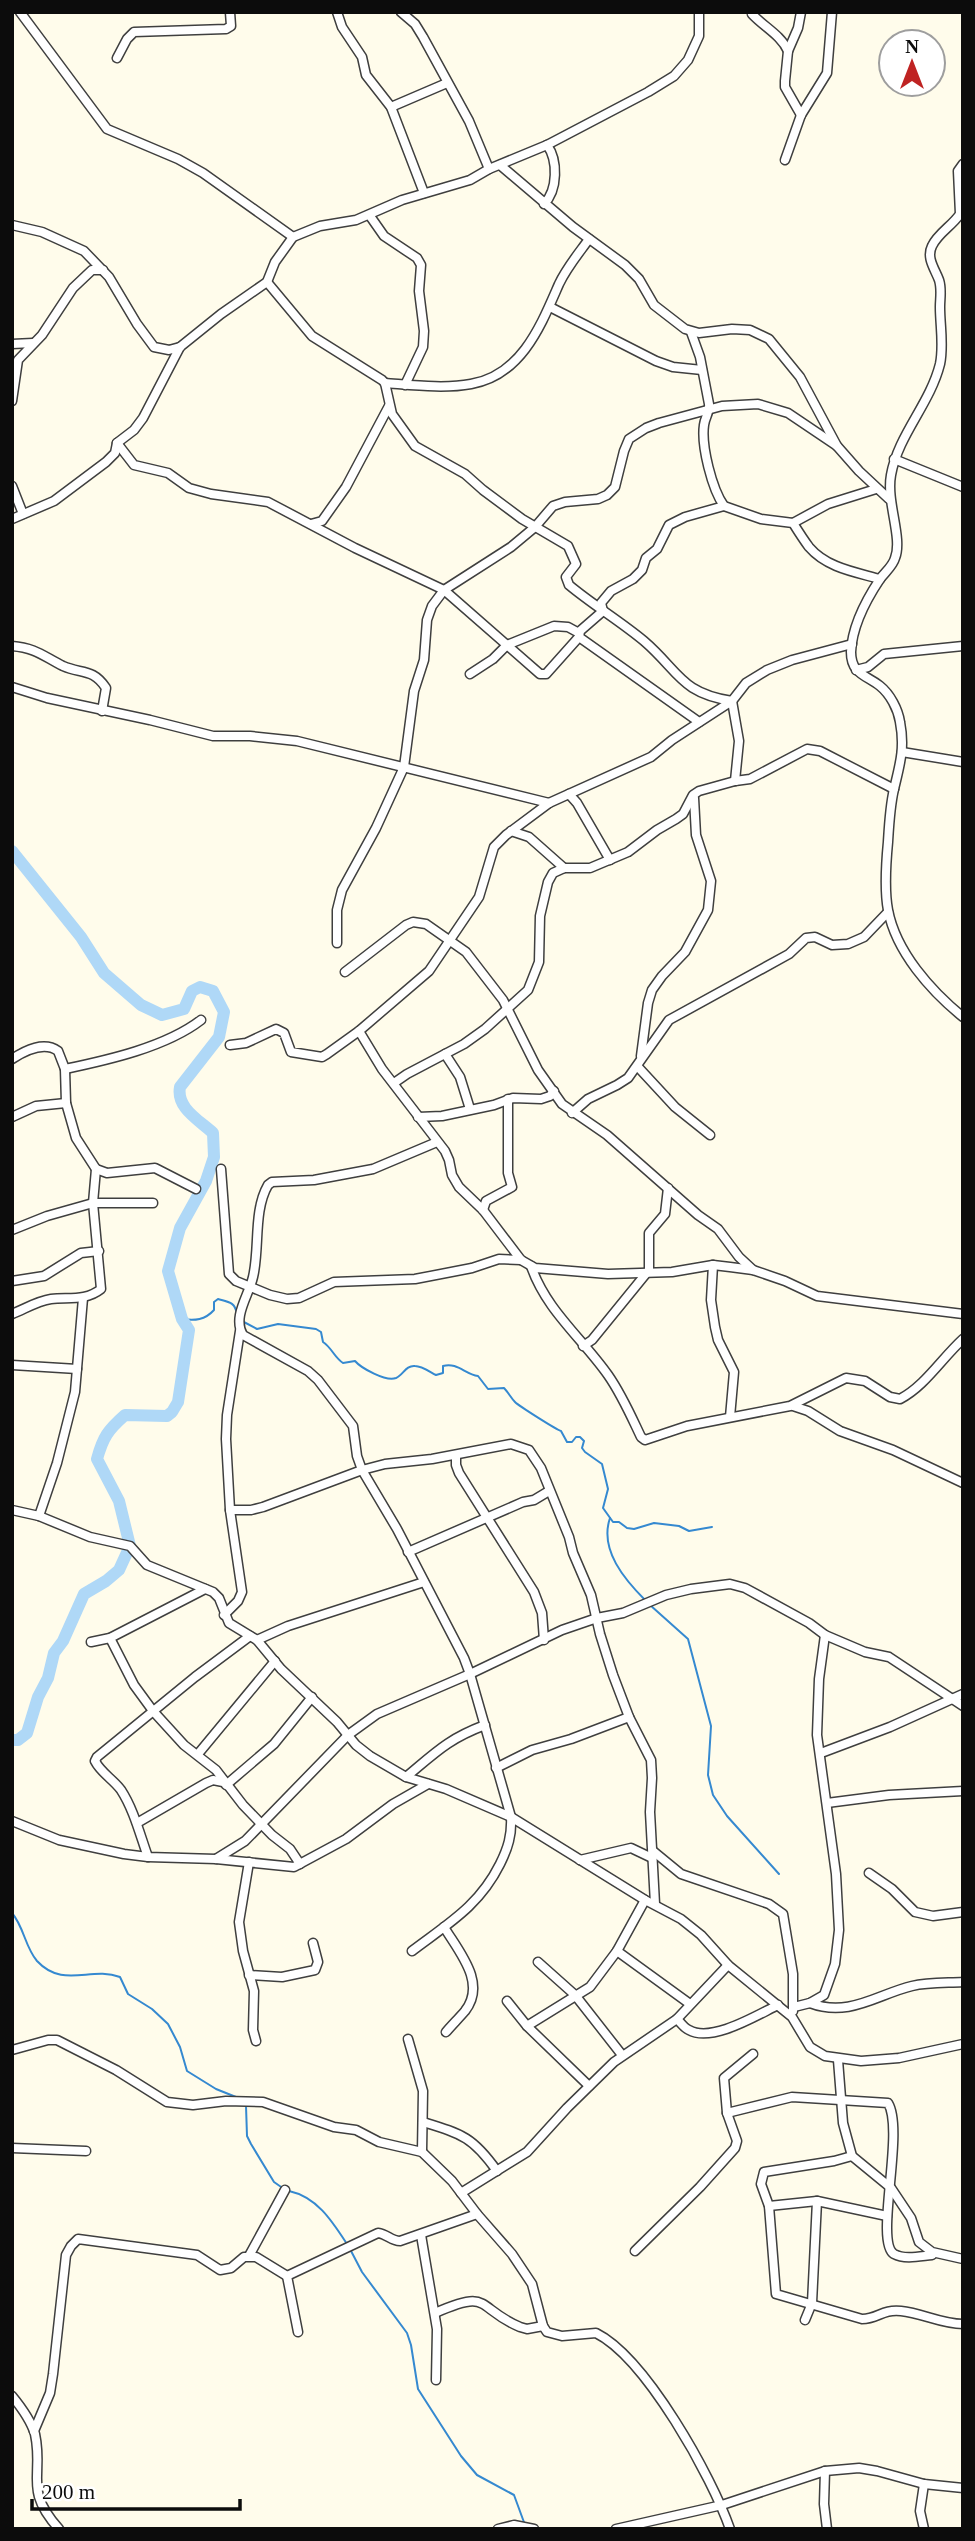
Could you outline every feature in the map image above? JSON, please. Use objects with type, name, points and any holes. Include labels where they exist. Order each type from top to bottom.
[{"type":"street","points":[[20,12],[107,129],[187,163],[240,197],[293,237]]},
{"type":"street","points":[[117,58],[134,32],[226,29],[231,26],[230,12]]},
{"type":"street","points":[[337,12],[342,27],[362,57],[366,75],[391,107],[424,193]]},
{"type":"street","points":[[401,12],[415,24],[469,121],[489,169]]},
{"type":"street","points":[[12,225],[43,232],[84,251],[103,270],[154,347],[169,350],[180,346],[267,282],[275,262],[293,237],[320,226],[356,220],[424,193],[463,182],[547,145],[674,76],[693,52],[699,36],[699,12]]},
{"type":"street","points":[[801,12],[798,28],[788,51],[785,87],[801,115]]},
{"type":"street","points":[[785,160],[801,115],[827,73],[832,12]]},
{"type":"street","points":[[752,14],[765,28],[776,34],[788,51]]},
{"type":"street","points":[[391,107],[447,83]]},
{"type":"street","points":[[544,204],[552,196],[554,187],[553,155],[547,145]]},
{"type":"street","points":[[963,164],[958,171],[960,214],[932,245],[930,252],[941,289],[943,340],[940,362],[920,412],[894,459],[889,499],[897,548],[895,559],[880,579],[861,614],[851,657],[860,675],[881,687],[890,697],[900,719],[900,773],[894,789],[886,864],[888,912],[899,939],[918,971],[963,1017]]},
{"type":"street","points":[[500,165],[544,204],[625,265],[639,279],[654,304],[691,332],[710,410],[704,426],[705,447],[715,488],[724,506]]},
{"type":"street","points":[[370,215],[384,236],[417,258],[421,265],[419,291],[424,347],[405,385]]},
{"type":"street","points":[[267,282],[312,336],[385,383],[470,384],[497,375],[523,353],[533,340],[566,272],[589,239]]},
{"type":"street","points":[[12,401],[18,360],[83,278],[92,270],[103,270]]},
{"type":"street","points":[[550,307],[656,361],[673,367],[702,370]]},
{"type":"street","points":[[691,332],[750,330],[769,339],[800,377],[837,446]]},
{"type":"street","points":[[12,344],[33,343]]},
{"type":"street","points":[[12,519],[54,500],[115,453],[117,443],[134,430],[143,418],[180,346]]},
{"type":"street","points":[[385,383],[389,406],[399,426],[415,446],[465,474],[483,490],[568,546],[576,565],[568,573],[566,581],[569,585],[645,642],[691,688],[712,698],[732,701]]},
{"type":"street","points":[[337,943],[337,909],[342,890],[376,828],[404,767],[414,691],[424,660],[427,620],[432,606],[444,590],[511,547],[536,527],[553,506],[565,502],[598,499],[607,495],[615,487],[629,439],[659,423],[710,410],[744,404],[773,407],[805,422],[837,446],[876,489],[889,499]]},
{"type":"street","points":[[311,524],[322,521],[346,487],[389,406]]},
{"type":"street","points":[[117,443],[134,465],[168,473],[190,488],[211,494],[268,502],[444,590],[543,675],[552,670],[579,635],[603,611]]},
{"type":"street","points":[[894,459],[963,487]]},
{"type":"street","points":[[12,486],[23,514]]},
{"type":"street","points":[[603,611],[601,603],[606,596],[642,570],[646,558],[657,549],[669,525],[685,517],[724,506],[761,519],[793,523],[828,504],[876,489]]},
{"type":"street","points":[[793,523],[810,547],[825,561],[838,568],[880,579]]},
{"type":"street","points":[[470,674],[493,659],[507,645],[554,626],[568,626],[699,722]]},
{"type":"street","points":[[230,1045],[246,1043],[276,1029],[284,1033],[290,1052],[322,1056],[359,1031],[429,971],[479,897],[494,848],[512,831],[549,803],[651,758],[732,701],[746,683],[767,670],[792,660],[852,644]]},
{"type":"street","points":[[12,646],[37,650],[65,666],[94,674],[106,688],[102,711]]},
{"type":"street","points":[[856,670],[868,667],[884,654],[963,646]]},
{"type":"street","points":[[12,687],[213,736],[297,741],[549,803]]},
{"type":"street","points":[[732,701],[739,741],[735,781]]},
{"type":"street","points":[[394,1083],[485,1029],[528,990],[540,956],[540,916],[552,873],[564,868],[584,869],[628,852],[682,814],[693,795],[699,791],[750,779],[804,750],[814,749],[894,789]]},
{"type":"street","points":[[902,752],[963,762]]},
{"type":"street","points":[[569,794],[610,860]]},
{"type":"street","points":[[693,795],[696,835],[710,881],[708,910],[685,953],[652,990],[639,1065],[675,1107],[710,1135]]},
{"type":"street","points":[[512,831],[529,837],[564,868]]},
{"type":"street","points":[[572,1113],[588,1098],[617,1085],[639,1065],[669,1020],[789,954],[806,938],[815,937],[832,945],[848,944],[864,937],[888,912]]},
{"type":"street","points":[[345,972],[397,931],[413,922],[426,924],[450,939],[477,964],[508,1008],[538,1070],[562,1104],[607,1135],[698,1215],[718,1229],[739,1257],[754,1270]]},
{"type":"street","points":[[65,1069],[113,1057],[169,1038],[201,1020]]},
{"type":"street","points":[[359,1031],[375,1058],[449,1160],[454,1178],[483,1210],[521,1260],[531,1266],[539,1269],[608,1274],[647,1273],[713,1265],[754,1270],[817,1296],[963,1314]]},
{"type":"street","points":[[12,1059],[30,1049],[51,1047],[58,1051],[65,1069],[66,1104],[79,1146],[96,1169],[107,1173],[155,1168],[196,1189]]},
{"type":"street","points":[[445,1054],[460,1077],[470,1109]]},
{"type":"street","points":[[418,1116],[442,1116],[522,1097],[541,1099],[550,1096],[554,1091]]},
{"type":"street","points":[[483,1210],[486,1201],[512,1187],[508,1173],[508,1099]]},
{"type":"street","points":[[12,1117],[36,1107],[66,1104]]},
{"type":"street","points":[[224,1615],[238,1601],[242,1592],[230,1510],[226,1452],[227,1415],[240,1331],[239,1316],[254,1274],[262,1204],[268,1185],[272,1182],[330,1178],[373,1170],[437,1142]]},
{"type":"street","points":[[12,1314],[51,1299],[83,1298],[101,1289],[93,1203],[96,1169]]},
{"type":"street","points":[[220,1169],[229,1274],[236,1281],[277,1297],[299,1298],[334,1282],[415,1279],[472,1268],[499,1259],[521,1260]]},
{"type":"street","points":[[583,1346],[592,1340],[629,1291],[647,1273],[651,1265],[649,1233],[665,1214],[668,1188]]},
{"type":"street","points":[[12,1230],[47,1216],[93,1203],[153,1203]]},
{"type":"street","points":[[12,1281],[44,1276],[81,1253],[99,1251]]},
{"type":"street","points":[[713,1265],[711,1300],[715,1327],[718,1340],[734,1372],[730,1417]]},
{"type":"street","points":[[531,1266],[548,1302],[608,1376],[629,1409],[642,1439],[648,1440],[687,1426],[790,1406],[850,1377],[865,1381],[890,1397],[900,1399],[910,1393],[942,1361],[950,1349],[963,1339]]},
{"type":"street","points":[[39,1516],[68,1424],[77,1369],[83,1298]]},
{"type":"street","points":[[240,1331],[308,1371],[353,1426],[357,1456],[362,1469],[424,1582],[470,1674],[511,1817],[510,1840],[489,1885],[468,1909],[412,1951]]},
{"type":"street","points":[[12,1365],[77,1369]]},
{"type":"street","points":[[790,1406],[808,1411],[839,1431],[893,1450],[963,1483]]},
{"type":"street","points":[[230,1510],[263,1507],[362,1469],[385,1464],[456,1455],[511,1444],[521,1445],[529,1450],[535,1458],[591,1595],[609,1662],[629,1717],[651,1760],[650,1812],[655,1904]]},
{"type":"street","points":[[456,1455],[459,1472],[534,1592],[542,1613],[544,1640]]},
{"type":"street","points":[[408,1552],[549,1491]]},
{"type":"street","points":[[12,1509],[39,1516],[90,1537],[131,1546],[147,1564],[213,1592],[219,1598],[224,1615],[234,1628],[253,1638],[370,1756],[406,1777],[511,1817],[645,1900],[681,1919],[701,1935],[728,1965],[792,2017],[810,2047],[825,2056],[838,2060],[861,2061],[899,2058],[963,2044]]},
{"type":"street","points":[[148,1857],[137,1823],[120,1789],[98,1767],[95,1761],[97,1756],[153,1711],[253,1638],[424,1582]]},
{"type":"street","points":[[216,1859],[245,1841],[348,1735],[377,1714],[562,1630],[597,1618],[623,1613],[666,1595],[730,1584],[745,1588],[790,1611],[825,1635],[865,1653],[889,1657],[963,1706]]},
{"type":"street","points":[[91,1642],[110,1638],[205,1589]]},
{"type":"street","points":[[794,2007],[810,2003],[824,1995],[838,1948],[836,1874],[817,1735],[825,1635]]},
{"type":"street","points":[[110,1638],[134,1685],[153,1711],[184,1745],[216,1770],[261,1823],[290,1849],[300,1864]]},
{"type":"street","points":[[198,1754],[275,1661]]},
{"type":"street","points":[[821,1753],[890,1727],[963,1694]]},
{"type":"street","points":[[225,1783],[274,1744],[312,1697]]},
{"type":"street","points":[[496,1768],[531,1750],[572,1740],[629,1717]]},
{"type":"street","points":[[406,1777],[449,1741],[485,1725]]},
{"type":"street","points":[[137,1823],[206,1783],[218,1780],[225,1783]]},
{"type":"street","points":[[12,1821],[59,1840],[148,1857],[216,1859],[285,1868],[300,1864],[346,1839],[393,1804],[428,1784]]},
{"type":"street","points":[[827,1802],[963,1791]]},
{"type":"street","points":[[580,1860],[631,1849],[652,1854],[681,1874],[769,1905],[783,1914],[793,1975],[792,2017]]},
{"type":"street","points":[[249,1862],[239,1936],[254,1991],[253,2030],[256,2041]]},
{"type":"street","points":[[869,1873],[892,1889],[915,1912],[933,1916],[963,1912]]},
{"type":"street","points":[[527,2026],[590,1987],[617,1951],[645,1900]]},
{"type":"street","points":[[444,1927],[474,1983],[472,1998],[466,2010],[446,2032]]},
{"type":"street","points":[[249,1975],[282,1978],[315,1970],[318,1962],[313,1943]]},
{"type":"street","points":[[617,1951],[690,2004]]},
{"type":"street","points":[[538,1962],[575,1995],[622,2055]]},
{"type":"street","points":[[461,2193],[527,2152],[622,2055],[677,2019],[728,1965]]},
{"type":"street","points":[[810,2003],[824,2007],[859,2005],[912,1986],[963,1982]]},
{"type":"street","points":[[507,2001],[527,2026],[589,2086]]},
{"type":"street","points":[[677,2019],[689,2030],[706,2034],[737,2026],[778,2005]]},
{"type":"street","points":[[408,2039],[421,2080],[422,2152]]},
{"type":"street","points":[[12,2050],[57,2040],[116,2070],[167,2102],[193,2105],[226,2101],[263,2102],[334,2127],[356,2130],[379,2142],[422,2152],[441,2169],[526,2274],[547,2332],[553,2335],[596,2333],[636,2366],[672,2415],[722,2505],[730,2529]]},
{"type":"street","points":[[635,2251],[735,2148],[737,2141],[727,2113],[724,2078],[753,2054]]},
{"type":"street","points":[[838,2060],[843,2123],[852,2156],[891,2188],[911,2218],[919,2242],[932,2252],[963,2259]]},
{"type":"street","points":[[727,2113],[792,2097],[883,2102],[891,2106],[888,2245],[892,2253],[908,2257],[932,2255]]},
{"type":"street","points":[[423,2122],[470,2139],[497,2171]]},
{"type":"street","points":[[12,2148],[86,2151]]},
{"type":"street","points":[[852,2156],[764,2172],[761,2184],[769,2206],[776,2294],[863,2319],[873,2318],[882,2312],[899,2311],[963,2324]]},
{"type":"street","points":[[249,2256],[285,2190]]},
{"type":"street","points":[[769,2206],[817,2201],[887,2216]]},
{"type":"street","points":[[805,2320],[811,2303],[817,2201]]},
{"type":"street","points":[[288,2276],[378,2233],[386,2234],[396,2241],[421,2235],[477,2214]]},
{"type":"street","points":[[421,2235],[438,2339],[436,2380]]},
{"type":"street","points":[[34,2431],[51,2384],[66,2255],[78,2239],[197,2256],[220,2270],[231,2268],[249,2256],[256,2257],[288,2276],[298,2332]]},
{"type":"street","points":[[435,2313],[462,2302],[478,2301],[520,2327],[527,2329],[543,2326]]},
{"type":"street","points":[[12,2396],[34,2431],[37,2445],[36,2486],[46,2514],[59,2529]]},
{"type":"street","points":[[616,2529],[722,2505],[825,2471],[859,2468],[924,2484],[963,2488]]},
{"type":"street","points":[[825,2471],[824,2504],[827,2529]]},
{"type":"street","points":[[924,2484],[920,2511],[924,2529]]},
{"type":"street","points":[[498,2529],[514,2525],[534,2529]]},
{"type":"waterway","points":[[12,851],[81,937],[104,973],[141,1005],[162,1015],[184,1009],[192,991],[200,987],[213,991],[224,1012],[219,1037],[180,1087],[185,1107],[213,1133],[214,1157],[206,1181],[180,1228],[168,1271],[182,1319],[189,1330],[178,1402],[167,1416],[125,1415],[104,1439],[97,1459],[119,1501],[130,1546],[119,1570],[84,1594],[63,1641],[54,1653],[48,1678],[38,1697],[27,1733],[18,1740],[12,1740]]},
{"type":"waterway","points":[[182,1319],[195,1320],[207,1316],[214,1310],[214,1302],[218,1299],[233,1305],[237,1314]]},
{"type":"waterway","points":[[242,1321],[257,1329],[278,1324],[316,1329],[321,1332],[323,1342],[343,1363],[355,1361],[368,1371],[386,1378],[396,1378],[412,1366],[436,1375],[443,1373],[443,1366],[448,1365],[478,1376],[488,1389],[504,1388],[518,1404],[561,1431],[567,1442],[572,1442],[576,1437],[584,1441],[582,1448],[585,1452],[602,1464],[608,1489],[603,1508],[613,1522],[634,1529],[654,1523],[679,1526],[689,1531],[712,1527]]},
{"type":"waterway","points":[[610,1518],[608,1542],[611,1553],[622,1574],[646,1601]]},
{"type":"waterway","points":[[650,1605],[688,1639],[711,1726],[708,1775],[713,1795],[727,1816],[779,1874]]},
{"type":"waterway","points":[[12,1743],[18,1740]]},
{"type":"waterway","points":[[12,1913],[37,1961],[57,1974],[109,1974],[120,1977],[128,1994],[152,2009],[168,2024],[180,2047],[187,2071],[216,2089],[241,2099]]},
{"type":"waterway","points":[[246,2106],[247,2136],[274,2182],[284,2189]]},
{"type":"waterway","points":[[289,2191],[316,2204],[347,2244]]},
{"type":"waterway","points":[[350,2249],[362,2272],[407,2333],[418,2389],[461,2456],[477,2475],[514,2495],[525,2525]]}]
